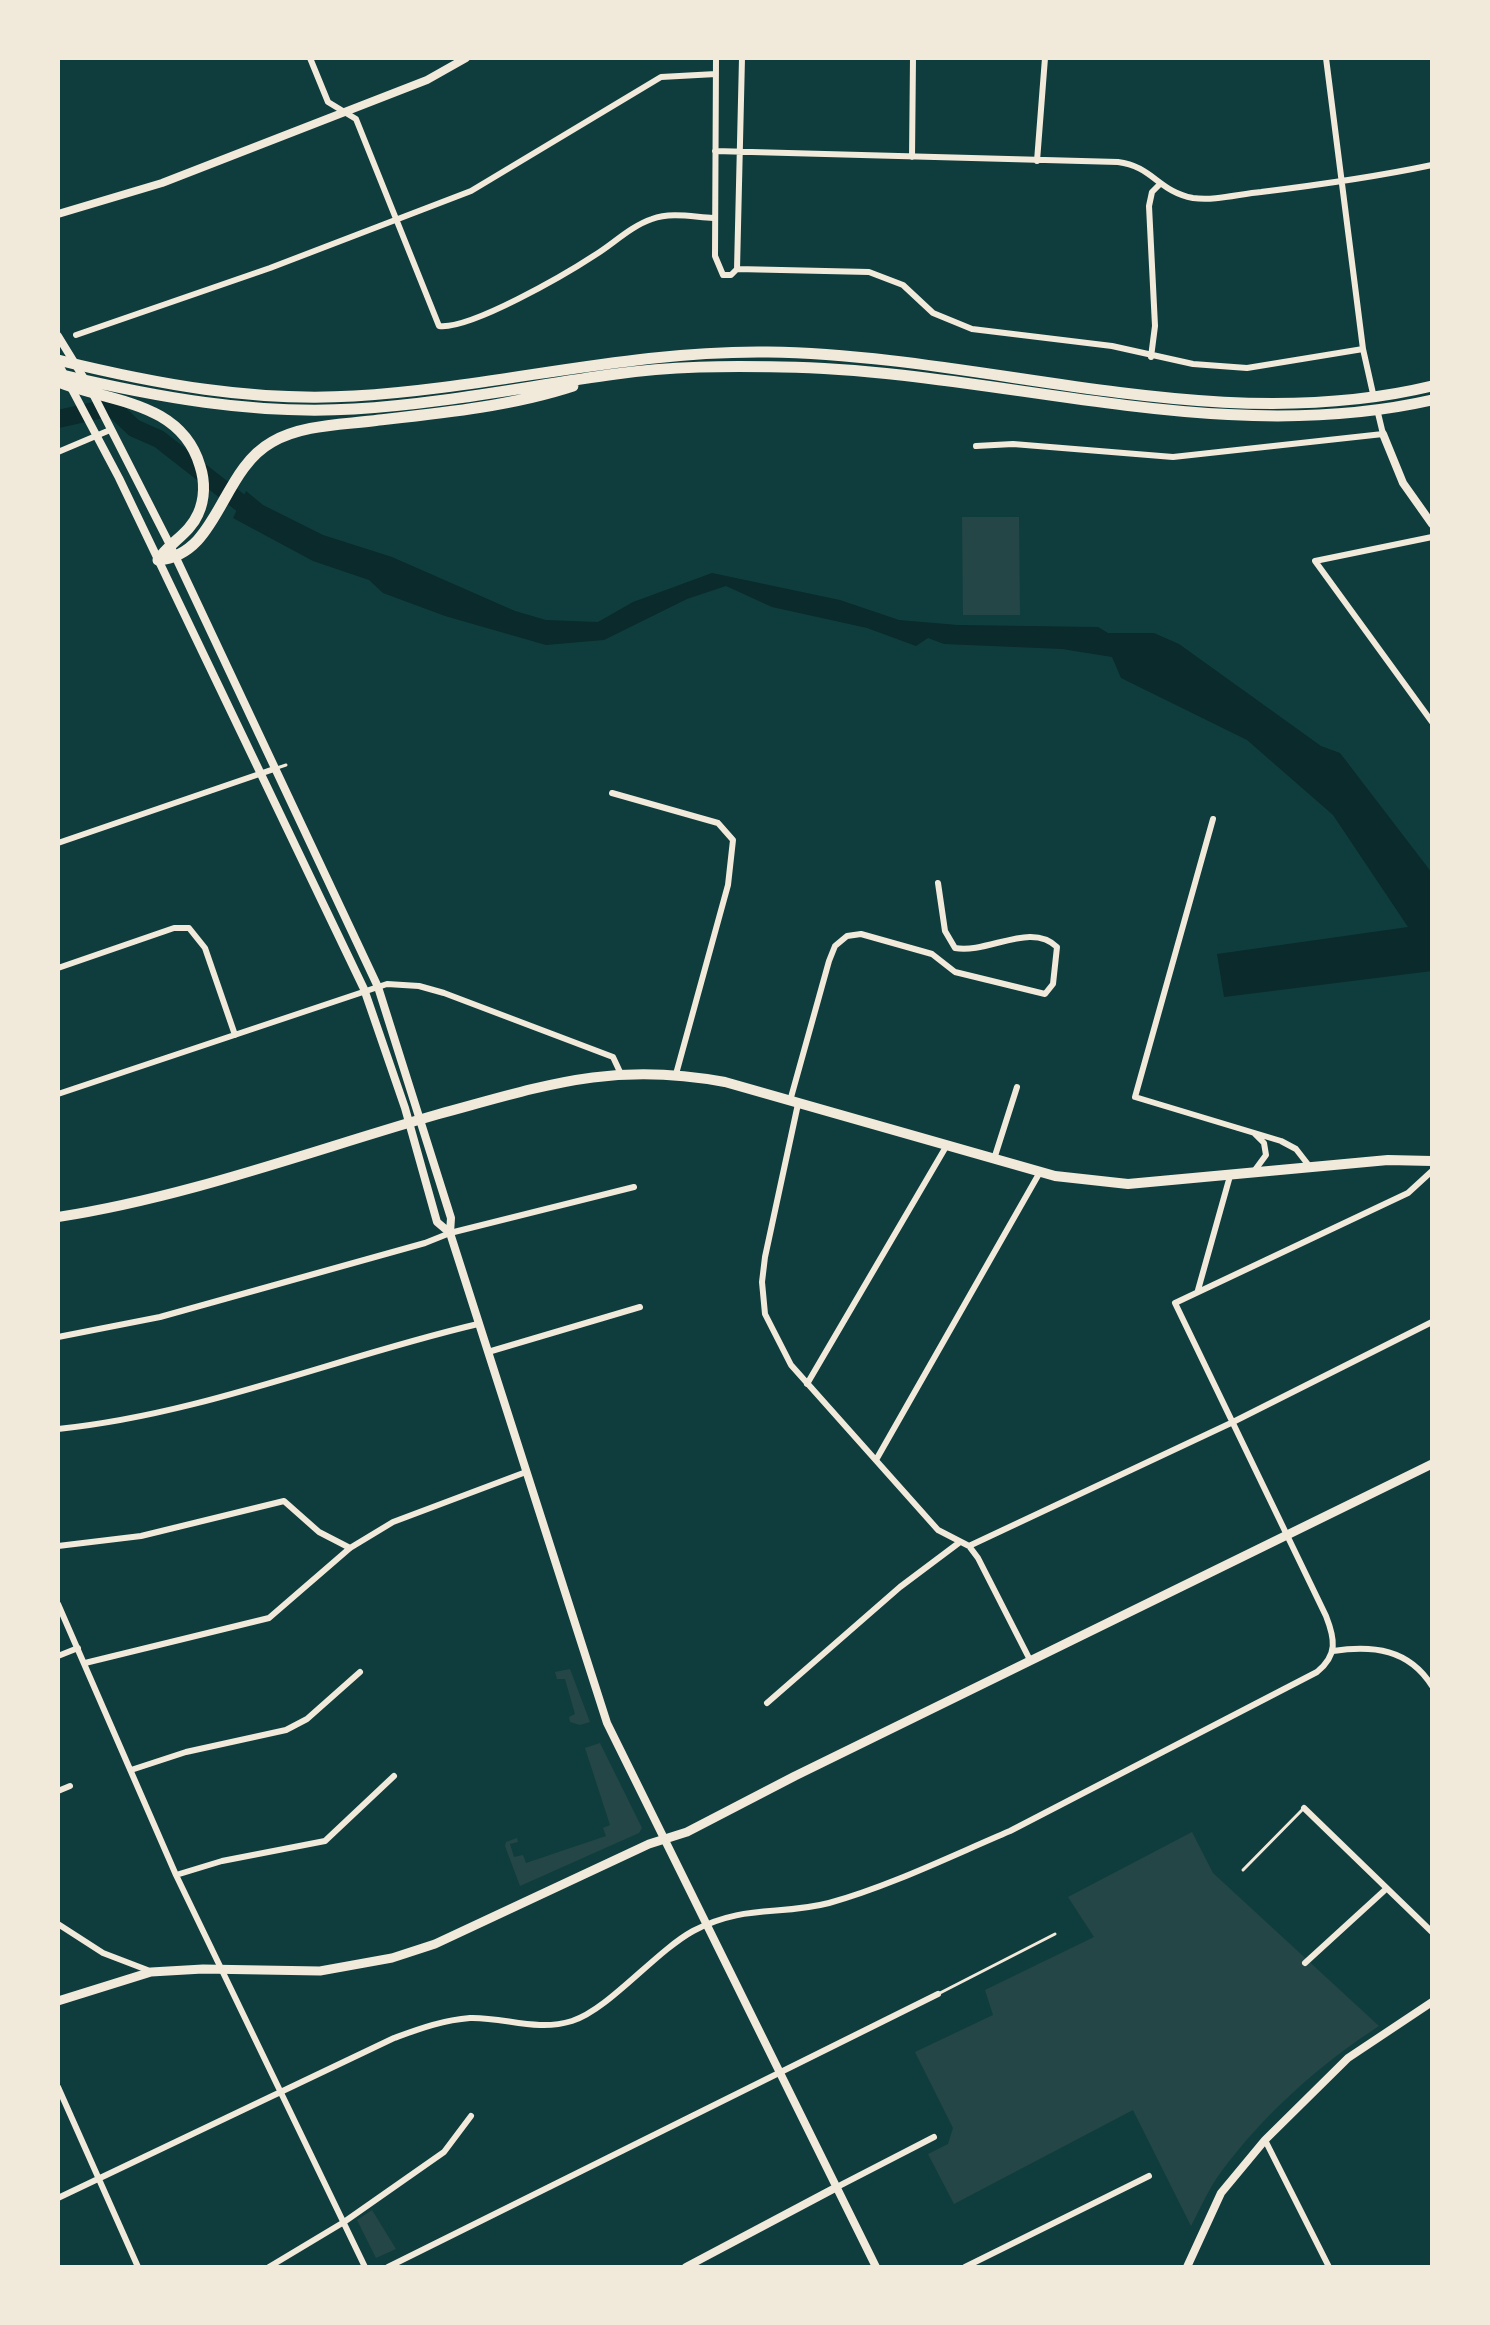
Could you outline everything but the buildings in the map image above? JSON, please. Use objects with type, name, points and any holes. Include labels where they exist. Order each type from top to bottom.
[{"type":"highway","points":[[58,362],[221,392],[349,397],[632,359],[766,352],[865,358],[1134,393],[1263,402],[1347,401],[1432,386]]},
{"type":"highway","points":[[58,382],[218,405],[326,410],[431,403],[602,376],[692,367],[824,368],[1136,406],[1257,414],[1348,414],[1432,400]]},
{"type":"highway","points":[[58,374],[115,392],[162,417],[191,447],[203,481],[198,515],[187,530],[169,543],[158,560]]},
{"type":"highway","points":[[158,560],[175,559],[190,550],[210,525],[233,479],[258,451],[295,432],[440,412],[559,390],[602,376]]},
{"type":"main road","points":[[58,1217],[156,1197],[549,1083],[620,1072],[676,1074],[725,1082],[1040,1172],[1109,1185],[1388,1160],[1432,1161]]},
{"type":"main road","points":[[58,2001],[151,1972],[320,1971],[403,1955],[461,1933],[724,1814],[1030,1660],[1432,1464]]},
{"type":"street","points":[[310,58],[328,102],[356,119],[436,323],[445,327],[509,304],[595,255],[648,220],[673,216],[713,218]]},
{"type":"street","points":[[58,214],[162,183],[346,112],[466,58]]},
{"type":"street","points":[[716,58],[713,218],[718,268],[723,275],[731,275],[737,269],[742,58]]},
{"type":"street","points":[[912,157],[913,58]]},
{"type":"street","points":[[1037,161],[1045,58]]},
{"type":"street","points":[[1328,58],[1340,182],[1363,349],[1383,434],[1403,483],[1432,524]]},
{"type":"street","points":[[76,335],[471,191],[661,77],[716,74]]},
{"type":"street","points":[[715,151],[1136,164],[1173,193],[1201,199],[1340,182],[1432,165]]},
{"type":"street","points":[[1151,357],[1155,326],[1149,206],[1152,192],[1159,185]]},
{"type":"street","points":[[737,269],[869,272],[893,279],[933,313],[972,329],[1112,346],[1151,357],[1247,368],[1363,349]]},
{"type":"street","points":[[58,336],[93,394],[169,543],[378,987],[415,1121],[437,1222],[450,1233]]},
{"type":"street","points":[[58,362],[158,560],[364,989],[451,1218],[450,1233],[478,1324],[607,1723],[876,2267]]},
{"type":"street","points":[[58,452],[108,428]]},
{"type":"street","points":[[976,446],[1013,444],[1173,457],[1383,434]]},
{"type":"street","points":[[1432,537],[1315,561],[1432,722]]},
{"type":"street","points":[[58,843],[274,769]]},
{"type":"street","points":[[612,793],[718,823],[733,840],[728,885],[676,1074]]},
{"type":"street","points":[[1213,819],[1135,1097],[1296,1149],[1310,1167]]},
{"type":"street","points":[[938,883],[945,931],[955,948],[968,950],[1033,936],[1048,938],[1057,947],[1053,984],[1045,994],[955,972],[932,954],[861,934],[847,936],[835,946],[794,1102],[762,1282],[771,1332],[807,1384],[938,1530],[969,1546],[1030,1660]]},
{"type":"street","points":[[58,968],[174,928],[189,928],[205,948],[235,1035]]},
{"type":"street","points":[[58,1094],[364,989],[405,985],[444,993],[613,1057],[620,1072]]},
{"type":"street","points":[[994,1159],[1017,1087]]},
{"type":"street","points":[[1251,1174],[1266,1155],[1264,1143],[1255,1134]]},
{"type":"street","points":[[807,1384],[947,1145]]},
{"type":"street","points":[[58,2198],[394,2038],[438,2022],[472,2018],[533,2026],[576,2020],[588,2014],[666,1950],[709,1925],[749,1911],[791,1910],[830,1903],[1010,1831],[1317,1672],[1333,1651],[1334,1635],[1175,1303],[1408,1193],[1432,1171]]},
{"type":"street","points":[[876,1460],[1040,1172]]},
{"type":"street","points":[[1198,1290],[1230,1176]]},
{"type":"street","points":[[58,1337],[160,1317],[425,1243],[450,1233],[634,1187]]},
{"type":"street","points":[[488,1352],[640,1307]]},
{"type":"street","points":[[969,1546],[1231,1423],[1432,1322]]},
{"type":"street","points":[[58,1429],[107,1424],[212,1401],[478,1324]]},
{"type":"street","points":[[85,1663],[269,1618],[350,1548],[393,1522],[526,1472]]},
{"type":"street","points":[[58,1546],[141,1536],[284,1501],[319,1532],[350,1548]]},
{"type":"street","points":[[767,1703],[900,1587],[960,1542]]},
{"type":"street","points":[[58,1604],[176,1875],[365,2267]]},
{"type":"street","points":[[1333,1651],[1359,1647],[1402,1656],[1423,1671],[1432,1686]]},
{"type":"street","points":[[58,1656],[78,1648]]},
{"type":"street","points":[[131,1770],[186,1752],[274,1734],[307,1719],[360,1672]]},
{"type":"street","points":[[176,1875],[222,1861],[325,1841],[394,1776]]},
{"type":"street","points":[[58,1791],[70,1786]]},
{"type":"street","points":[[1304,1808],[1432,1932]]},
{"type":"street","points":[[1305,1963],[1386,1889]]},
{"type":"street","points":[[58,1924],[103,1953],[151,1972]]},
{"type":"street","points":[[388,2267],[938,1994]]},
{"type":"street","points":[[1187,2267],[1221,2193],[1265,2140],[1348,2058],[1432,2002]]},
{"type":"street","points":[[58,2087],[138,2267]]},
{"type":"street","points":[[269,2267],[344,2222],[444,2152],[471,2116]]},
{"type":"street","points":[[686,2267],[934,2137]]},
{"type":"street","points":[[1265,2140],[1329,2267]]},
{"type":"street","points":[[965,2267],[1149,2176]]},
{"type":"lane","points":[[274,769],[286,765]]},
{"type":"lane","points":[[1243,1870],[1304,1808]]},
{"type":"lane","points":[[938,1994],[1055,1934]]},
{"type":"shaded area","points":[[246,491],[263,505],[323,535],[392,557],[515,611],[546,620],[598,622],[633,602],[712,573],[840,600],[899,620],[958,625],[1098,627],[1108,633],[1154,633],[1179,644],[1321,746],[1340,753],[1432,873],[1432,971],[1224,997],[1217,954],[1408,927],[1333,815],[1247,740],[1121,678],[1112,657],[1062,649],[944,644],[928,638],[916,646],[867,628],[772,607],[726,586],[687,599],[604,640],[546,645],[445,616],[383,593],[369,580],[313,561],[233,518]]},
{"type":"shaded area","points":[[962,517],[1019,517],[1020,615],[963,615]]},
{"type":"shaded area","points":[[570,1669],[590,1722],[580,1725],[570,1722],[569,1717],[575,1714],[565,1679],[557,1679],[555,1672]]},
{"type":"shaded area","points":[[600,1743],[642,1828],[639,1833],[520,1886],[506,1842],[517,1838],[518,1842],[510,1844],[514,1857],[523,1855],[526,1863],[606,1836],[603,1828],[610,1825],[585,1748]]},
{"type":"shaded area","points":[[1192,1832],[1213,1873],[1379,2026],[1314,2074],[1255,2130],[1217,2178],[1191,2226],[1133,2110],[954,2204],[928,2154],[948,2144],[953,2128],[915,2052],[993,2015],[985,1990],[1094,1937],[1068,1897]]},
{"type":"shaded area","points":[[372,2210],[396,2249],[376,2258],[357,2220]]},
{"type":"waterway","points":[[58,419],[112,407],[134,428],[159,439],[260,518]]}]
